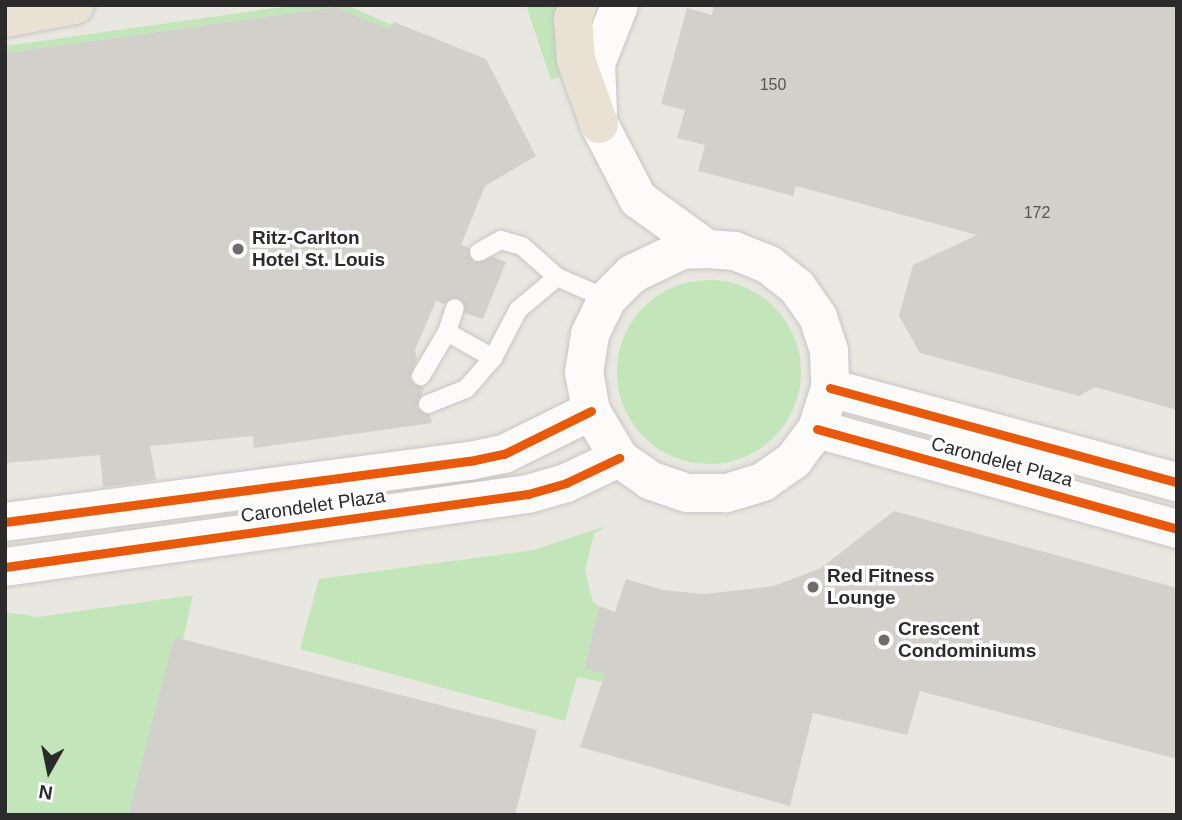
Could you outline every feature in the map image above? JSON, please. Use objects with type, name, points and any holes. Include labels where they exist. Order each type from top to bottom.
[{"type":"highway","points":[[5,18],[75,5]]},
{"type":"highway","points":[[578,5],[573,19],[576,60],[599,124]]},
{"type":"street","points":[[619,5],[596,63],[599,124],[638,199],[707,250]]},
{"type":"street","points":[[682,250],[707,250],[734,251],[769,265],[797,287],[818,317],[830,351],[830,387],[817,429],[794,460],[762,482],[726,493],[675,489],[650,480],[619,458],[591,411],[584,373],[590,334],[607,299],[632,274],[658,258],[682,250]]},
{"type":"street","name":"Carondelet Plaza","points":[[830,387],[1177,482]]},
{"type":"street","name":"Carondelet Plaza","points":[[5,522],[470,461],[504,454],[591,411]]},
{"type":"street","name":"Carondelet Plaza","points":[[817,429],[1177,529]]},
{"type":"street","name":"Carondelet Plaza","points":[[5,567],[528,494],[566,483],[619,458]]},
{"type":"street","name":"Carondelet Plaza","points":[[1089,504],[1100,461]]},
{"type":"lane","points":[[480,252],[502,240],[522,246],[557,277],[607,299]]},
{"type":"lane","points":[[428,404],[466,389],[493,358],[518,310],[557,277]]},
{"type":"lane","points":[[421,376],[447,332],[455,308]]},
{"type":"lane","points":[[447,332],[493,358]]},
{"type":"green space","points":[[297,5],[346,5],[392,25],[390,30],[335,7],[5,53],[5,46]]},
{"type":"green space","points":[[526,5],[557,5],[556,25],[564,75],[551,80]]},
{"type":"green space","points":[[709,280],[744,287],[760,295],[774,307],[786,321],[794,337],[801,372],[794,407],[786,423],[774,437],[760,449],[744,457],[709,464],[674,457],[658,449],[644,437],[632,423],[624,407],[617,372],[624,337],[632,321],[644,307],[658,295],[674,287]]},
{"type":"green space","points":[[606,526],[594,534],[585,571],[593,602],[599,606],[584,667],[605,674],[602,682],[577,677],[565,721],[300,649],[319,579],[534,550]]},
{"type":"green space","points":[[193,595],[183,639],[174,638],[128,815],[5,815],[5,612],[38,617]]},
{"type":"building","points":[[714,5],[1177,5],[1177,410],[1095,387],[1079,396],[920,353],[899,316],[913,265],[977,235],[796,186],[793,196],[698,171],[705,145],[677,138],[685,110],[661,104],[687,8],[712,15]]},
{"type":"building","name":"Ritz-Carlton Hotel St. Louis","points":[[335,7],[389,29],[394,22],[486,59],[536,156],[485,186],[461,245],[469,248],[474,262],[493,257],[506,262],[483,319],[465,313],[459,298],[444,304],[436,301],[415,350],[417,360],[410,377],[415,385],[424,387],[417,408],[430,415],[432,423],[254,448],[253,436],[150,446],[156,480],[103,487],[100,455],[5,463],[5,53]]},
{"type":"building","name":"Crescent Condominiums","points":[[894,511],[1177,588],[1177,759],[920,691],[907,735],[813,713],[790,806],[580,747],[605,674],[584,668],[599,606],[615,612],[626,579],[663,590],[704,594],[774,586],[821,568]]},
{"type":"building","points":[[174,637],[537,730],[515,815],[128,815]]},
{"type":"cycle path","points":[[830,388],[1177,482]]},
{"type":"cycle path","points":[[5,522],[470,461],[504,454],[591,411]]},
{"type":"cycle path","points":[[817,429],[1177,529]]},
{"type":"cycle path","points":[[5,567],[528,494],[566,483],[619,458]]},
{"type":"place","name":"Ritz-Carlton Hotel St. Louis","points":[[238,249]]},
{"type":"place","name":"Red Fitness Lounge","points":[[813,587]]},
{"type":"place","name":"Crescent Condominiums","points":[[884,640]]}]
